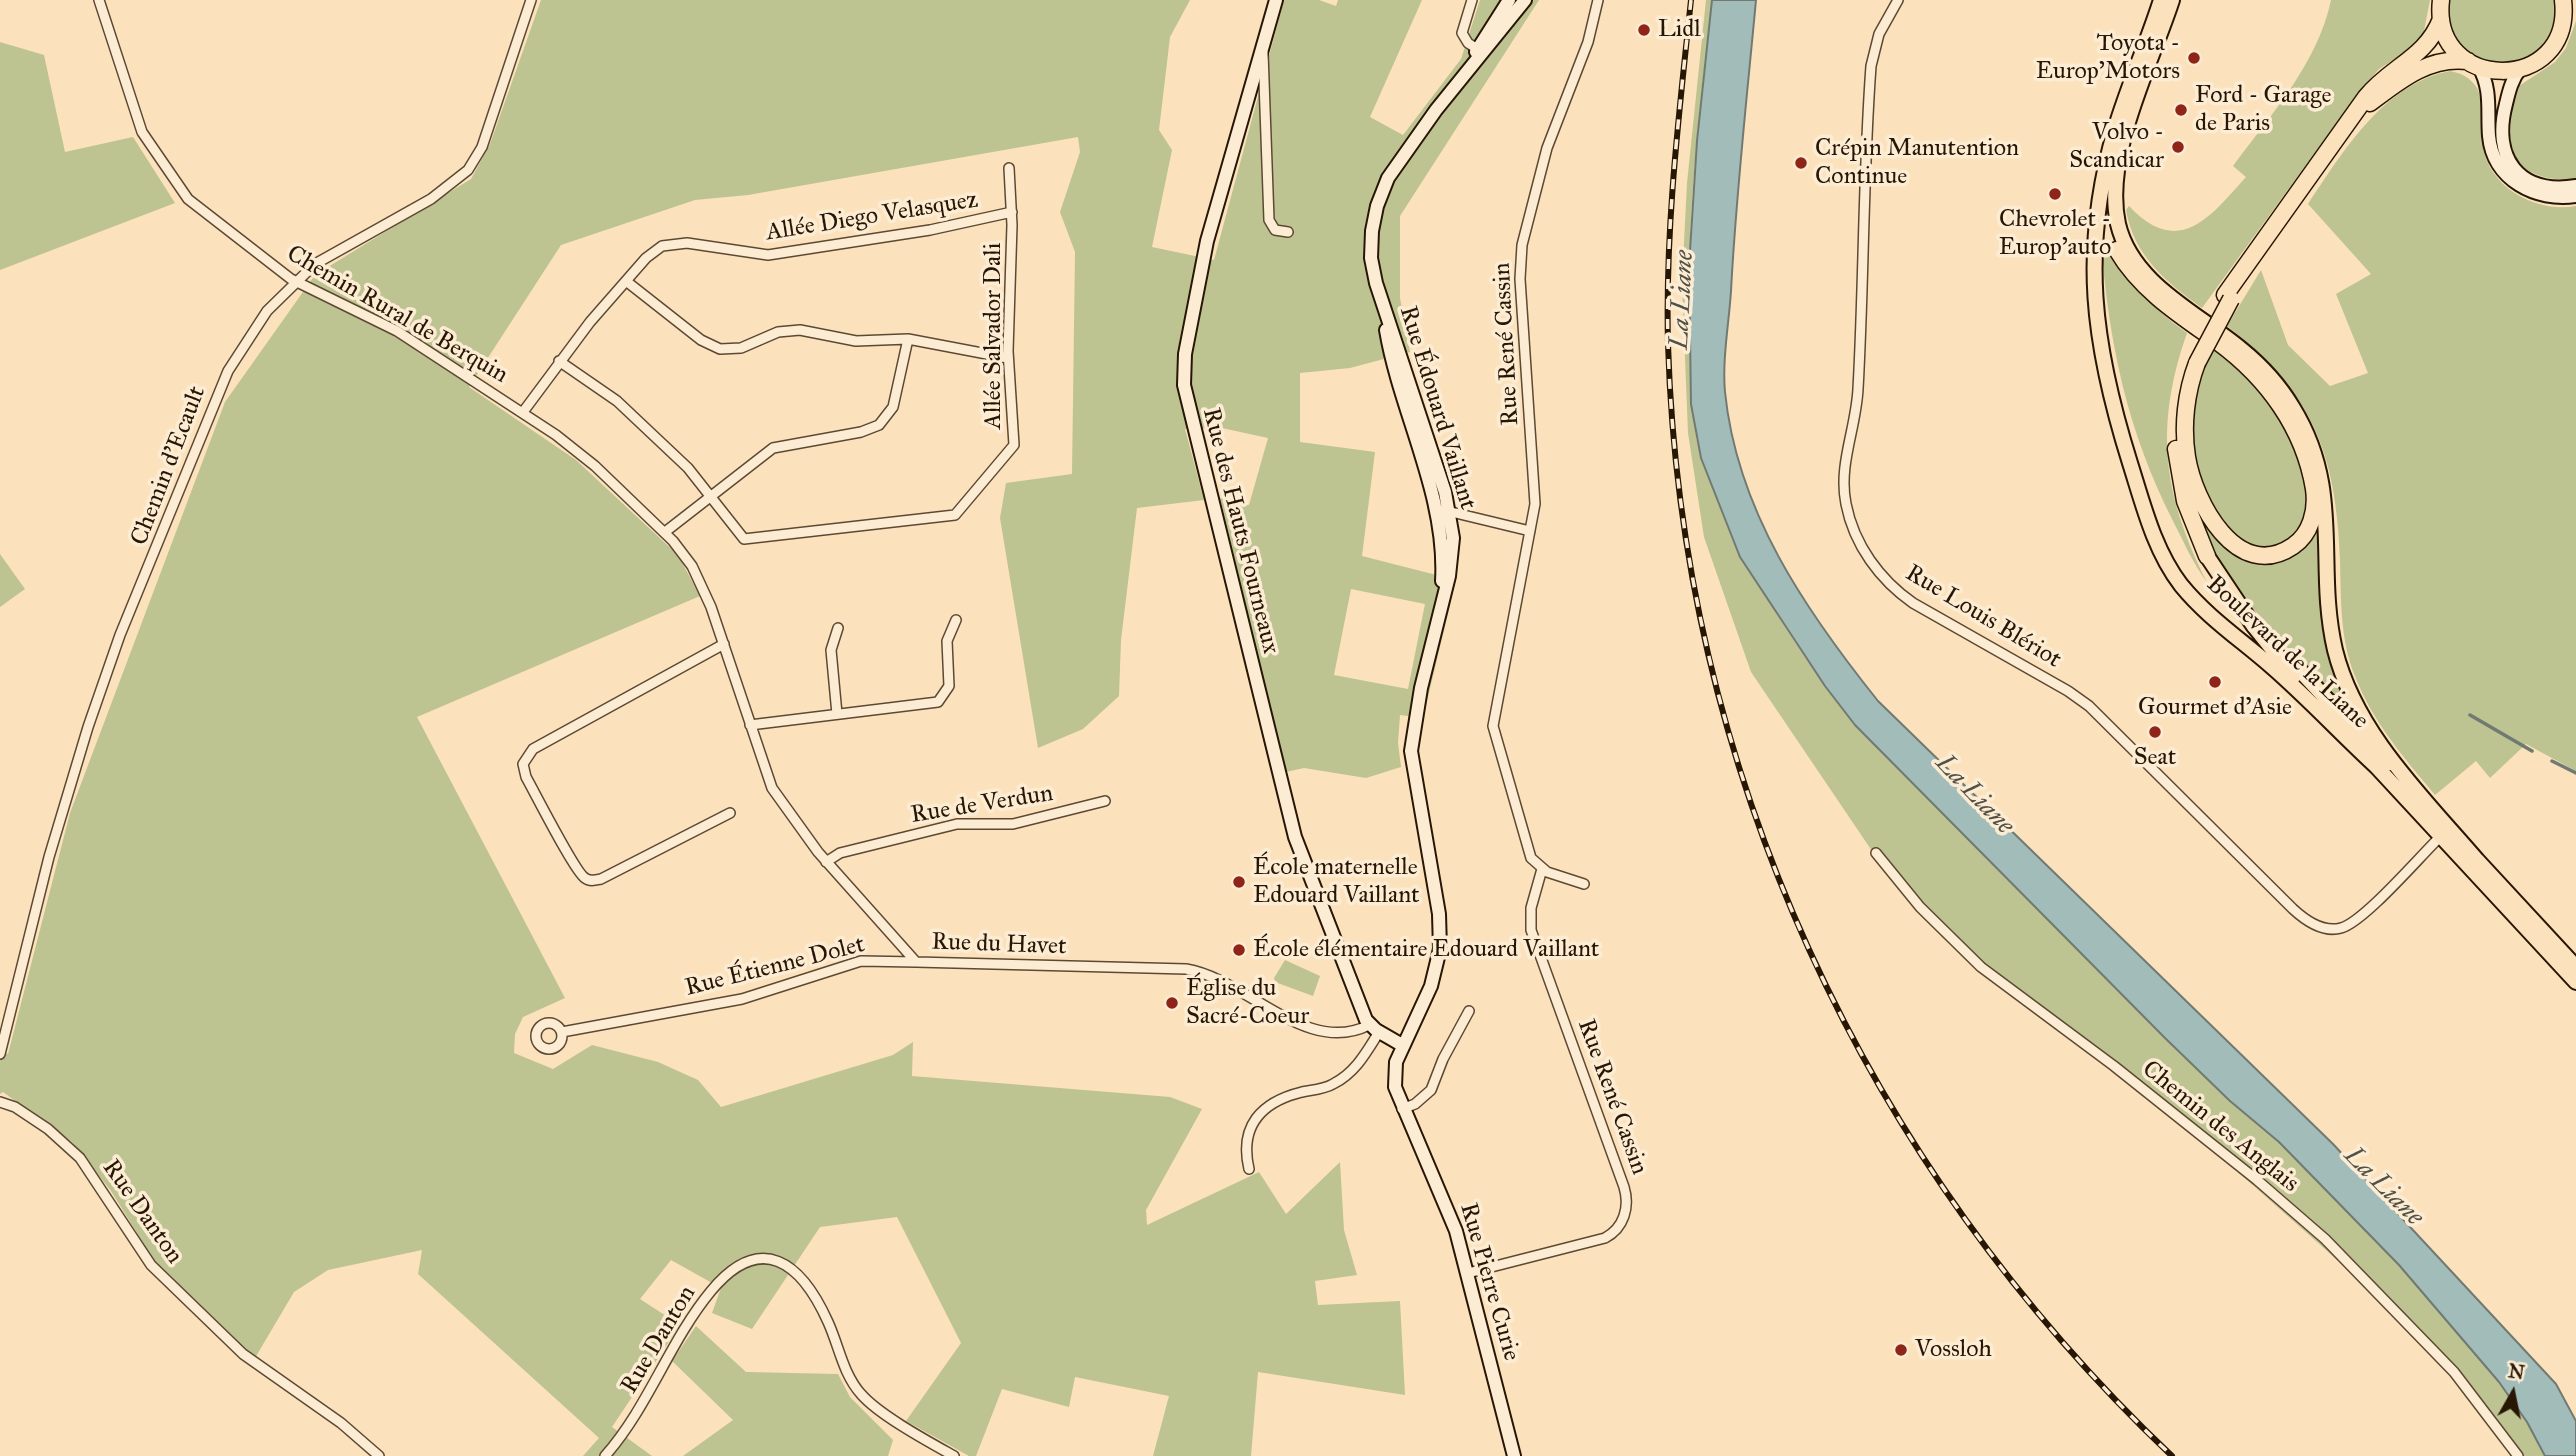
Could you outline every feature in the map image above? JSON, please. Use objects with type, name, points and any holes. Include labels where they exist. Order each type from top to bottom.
[{"type":"highway","points":[[2441,0],[2441,19],[2450,43],[2473,64]]},
{"type":"highway","points":[[2346,127],[2367,106],[2412,73],[2444,61],[2473,64],[2502,72],[2521,69],[2540,59],[2555,42],[2563,21],[2563,0]]},
{"type":"highway","points":[[2207,556],[2188,510],[2177,453],[2179,403],[2205,326],[2346,127],[2387,75],[2428,45],[2441,19]]},
{"type":"highway","points":[[2117,250],[2134,274],[2159,299],[2252,372],[2290,421],[2309,469],[2315,506],[2306,531],[2286,550],[2258,554],[2240,548],[2221,533],[2202,503],[2190,470],[2186,440],[2194,360]]},
{"type":"main road","name":"Boulevard de la Liane","points":[[2161,0],[2120,115],[2106,166],[2094,247],[2102,362],[2142,501],[2164,558],[2180,583],[2207,614],[2274,668],[2378,768]]},
{"type":"main road","name":"Boulevard de la Liane","points":[[2172,0],[2132,114],[2119,165],[2116,206],[2123,240],[2134,259],[2159,286],[2260,366],[2297,414],[2312,445],[2323,483],[2331,624],[2336,651],[2349,690],[2382,745],[2483,866]]},
{"type":"main road","points":[[2106,166],[2108,220],[2117,250]]},
{"type":"main road","points":[[2207,556],[2228,588]]},
{"type":"main road","name":"Boulevard de la Liane","points":[[2228,588],[2282,662],[2576,982]]},
{"type":"main road","name":"Boulevard de la Liane","points":[[2228,588],[2286,655],[2576,967]]},
{"type":"street","name":"Chemin Rural de Berquin","points":[[99,0],[139,125],[170,178],[198,209],[296,282],[397,331],[523,412],[582,455],[664,532],[688,559],[705,593]]},
{"type":"street","name":"Chemin d'Ecault","points":[[0,1054],[63,805],[120,635],[168,526],[228,371],[267,311],[321,260],[431,199],[468,170],[482,147],[531,0]]},
{"type":"street","name":"Rue des Hauts Fourneaux","points":[[1276,0],[1207,241],[1185,354],[1184,385],[1297,846],[1374,1029]]},
{"type":"street","points":[[1472,0],[1462,33],[1480,52]]},
{"type":"street","name":"Rue Édouard Vaillant","points":[[1480,52],[1508,0]]},
{"type":"street","name":"Rue Édouard Vaillant","points":[[1439,609],[1442,551],[1435,508],[1394,372],[1371,249],[1379,198],[1396,164],[1480,52],[1525,0]]},
{"type":"street","name":"Rue René Cassin","points":[[1468,1273],[1605,1238],[1618,1228],[1626,1209],[1624,1186],[1531,930],[1531,908],[1542,869],[1528,854],[1493,726],[1535,498],[1520,279],[1522,238],[1544,156],[1588,42],[1598,0]]},
{"type":"street","name":"Rue Louis Blériot","points":[[1898,0],[1881,27],[1872,60],[1857,399],[1844,476],[1850,520],[1869,559],[1891,585],[1913,603],[2068,691],[2089,706],[2310,923],[2333,929],[2353,923],[2441,836]]},
{"type":"street","points":[[1262,45],[1269,220],[1275,230],[1288,232]]},
{"type":"street","points":[[2473,64],[2488,89],[2490,145],[2504,173],[2519,186],[2535,194],[2558,198],[2576,196]]},
{"type":"street","points":[[2521,69],[2511,85],[2501,123],[2504,153],[2520,174],[2534,183],[2555,188],[2576,186]]},
{"type":"street","name":"Allée Salvador Dali","points":[[559,361],[617,401],[692,472],[747,540],[955,515],[1014,445],[1008,358],[1012,212],[1009,168]]},
{"type":"street","name":"Allée Diego Velasquez","points":[[523,412],[559,361],[626,281],[653,251],[671,243],[768,255],[930,230],[1012,212]]},
{"type":"street","points":[[626,281],[701,340],[720,349],[741,348],[790,331],[856,341],[908,339],[1008,358]]},
{"type":"street","name":"Rue Édouard Vaillant","points":[[1381,302],[1450,512],[1452,559],[1416,713],[1411,751],[1441,942],[1432,986],[1402,1045]]},
{"type":"street","points":[[664,532],[710,494],[776,446],[861,432],[879,425],[893,407],[908,339]]},
{"type":"street","points":[[1435,508],[1530,531]]},
{"type":"street","name":"Rue du Havet","points":[[705,593],[772,788],[826,862],[916,962],[1191,970],[1218,980],[1317,1031],[1339,1034],[1374,1029]]},
{"type":"street","points":[[750,725],[938,702],[949,686],[947,641],[956,620]]},
{"type":"street","points":[[837,714],[831,650],[838,628]]},
{"type":"street","points":[[724,644],[533,749],[523,764],[526,777],[574,862],[590,880],[601,879],[730,813]]},
{"type":"street","name":"Rue de Verdun","points":[[826,862],[840,853],[957,824],[1013,824],[1105,802]]},
{"type":"street","name":"Chemin des Anglais","points":[[1876,853],[1920,907],[1981,967],[2108,1062],[2325,1238],[2454,1372],[2518,1456]]},
{"type":"street","points":[[1542,869],[1584,884]]},
{"type":"street","name":"Rue Étienne Dolet","points":[[562,1032],[742,999],[861,961],[916,962]]},
{"type":"street","points":[[1402,1109],[1415,1104],[1431,1090],[1444,1056],[1469,1011]]},
{"type":"street","points":[[1249,1169],[1245,1142],[1262,1111],[1277,1099],[1332,1085],[1359,1064],[1374,1029],[1402,1045]]},
{"type":"street","name":"Rue Pierre Curie","points":[[1402,1045],[1394,1080],[1402,1109],[1451,1217],[1468,1273],[1514,1456]]},
{"type":"street","name":"Rue Danton","points":[[0,1102],[15,1107],[41,1124],[80,1157],[151,1265],[243,1354],[341,1423],[379,1456]]},
{"type":"street","name":"Rue Danton","points":[[604,1456],[629,1425],[702,1302],[731,1269],[758,1258],[783,1264],[805,1285],[823,1313],[846,1369],[861,1394],[954,1456]]},
{"type":"green space","points":[[541,0],[1190,0],[1170,37],[1159,130],[1172,150],[1152,247],[1214,260],[1284,0],[1319,0],[1336,6],[1338,0],[1422,0],[1370,117],[1403,135],[1461,59],[1480,0],[1539,0],[1400,216],[1400,298],[1410,352],[1350,368],[1300,373],[1300,442],[1375,452],[1362,556],[1456,580],[1423,718],[1400,715],[1398,743],[1401,767],[1366,778],[1304,768],[1286,772],[1220,498],[1249,505],[1268,438],[1222,428],[1185,429],[1204,500],[1137,508],[1121,640],[1119,696],[1083,729],[1038,748],[1000,518],[1006,483],[1072,474],[1075,252],[1060,212],[1080,152],[1078,137],[748,195],[695,200],[561,245],[469,387],[576,460],[678,555],[700,596],[417,717],[565,998],[523,1017],[515,1034],[514,1053],[553,1069],[592,1045],[658,1062],[698,1080],[721,1107],[893,1055],[913,1042],[912,1076],[1170,1097],[1202,1109],[1146,1210],[1147,1225],[1259,1172],[1286,1214],[1340,1162],[1344,1230],[1357,1275],[1315,1281],[1318,1305],[1400,1301],[1405,1395],[1258,1372],[1251,1456],[1153,1456],[1169,1396],[1075,1377],[1069,1407],[1002,1389],[976,1456],[969,1456],[906,1421],[961,1343],[897,1217],[820,1227],[752,1329],[712,1313],[721,1288],[671,1260],[640,1299],[680,1325],[612,1427],[652,1456],[583,1456],[599,1438],[418,1274],[422,1250],[328,1270],[294,1292],[255,1358],[160,1270],[111,1191],[72,1142],[3,1092],[0,1094],[0,1050],[8,1054],[70,813],[225,402],[315,275],[471,179],[490,144]],"holes":[[[1351,589],[1425,604],[1408,689],[1334,675]]]},
{"type":"green space","points":[[1706,0],[1712,0],[1698,123],[1690,246],[1692,408],[1703,465],[1760,586],[1815,671],[1855,725],[2165,1038],[2230,1101],[2279,1142],[2399,1265],[2499,1382],[2527,1422],[2545,1456],[2513,1456],[2445,1367],[2371,1290],[2238,1172],[2085,1048],[1985,974],[1912,903],[1891,879],[1751,672],[1704,537],[1688,433],[1682,282],[1687,183]]},
{"type":"green space","points":[[2331,0],[2430,0],[2423,36],[2414,47],[2379,69],[2356,96],[2202,308],[2164,278],[2144,254],[2136,241],[2126,210],[2129,206],[2147,222],[2163,229],[2178,231],[2193,226],[2220,206],[2246,177],[2233,166],[2304,67],[2325,23]]},
{"type":"green space","points":[[2448,0],[2556,0],[2551,30],[2543,46],[2533,55],[2508,64],[2481,59],[2460,44],[2453,32]]},
{"type":"green space","points":[[2576,21],[2576,179],[2552,179],[2531,172],[2515,157],[2510,147],[2509,122],[2519,86],[2555,62],[2566,48]]},
{"type":"green space","points":[[0,42],[44,55],[65,152],[133,137],[175,203],[0,270]]},
{"type":"green space","points":[[2450,71],[2465,76],[2477,88],[2483,148],[2495,175],[2518,195],[2532,202],[2546,206],[2576,206],[2576,771],[2526,744],[2490,778],[2476,761],[2435,795],[2380,724],[2362,693],[2350,662],[2342,619],[2338,522],[2333,487],[2314,428],[2299,401],[2280,376],[2227,326],[2261,270],[2288,345],[2330,386],[2368,373],[2336,294],[2371,274],[2308,204],[2351,142],[2385,105],[2426,78]]},
{"type":"green space","points":[[2101,242],[2139,292],[2187,333],[2170,399],[2168,460],[2181,520],[2207,582],[2189,553],[2157,487],[2132,420],[2115,351]]},
{"type":"green space","points":[[2213,348],[2251,382],[2282,423],[2296,454],[2310,503],[2321,519],[2332,649],[2346,698],[2357,721],[2354,723],[2241,595],[2216,556],[2197,514],[2206,501],[2196,460],[2193,424],[2199,388]]},
{"type":"green space","points":[[0,554],[25,589],[0,607]]},
{"type":"green space","points":[[1285,960],[1320,976],[1313,996],[1275,982],[1274,978]]},
{"type":"green space","points":[[696,1326],[746,1372],[838,1374],[850,1397],[893,1440],[888,1456],[683,1456],[733,1420],[672,1361]]},
{"type":"water","name":"La Liane","points":[[1712,0],[1756,0],[1725,354],[1725,392],[1732,436],[1744,478],[1779,557],[1801,595],[1878,701],[2333,1144],[2556,1384],[2576,1421],[2576,1456],[2545,1456],[2527,1422],[2499,1382],[2399,1265],[2279,1142],[2230,1101],[2165,1038],[1855,725],[1825,686],[1740,557],[1701,458],[1691,404],[1689,266],[1697,141]]},
{"type":"waterway","points":[[2470,715],[2532,751]]},
{"type":"waterway","points":[[2552,761],[2576,773]]},
{"type":"railway","points":[[1691,0],[1671,215],[1668,344],[1681,502],[1709,656],[1752,806],[1809,950],[1881,1088],[1965,1219],[2062,1342],[2172,1456]]},
{"type":"place","name":"Lidl","points":[[1644,30]]},
{"type":"place","name":"Toyota - Europ'Motors","points":[[2194,58]]},
{"type":"place","name":"Ford - Garage de Paris","points":[[2181,110]]},
{"type":"place","name":"Volvo - Scandicar","points":[[2178,147]]},
{"type":"place","name":"Crépin Manutention Continue","points":[[1801,163]]},
{"type":"place","name":"Chevrolet - Europ'auto","points":[[2055,194]]},
{"type":"place","name":"Gourmet d'Asie","points":[[2215,682]]},
{"type":"place","name":"Seat","points":[[2155,732]]},
{"type":"place","name":"École maternelle Edouard Vaillant","points":[[1239,882]]},
{"type":"place","name":"École élémentaire Edouard Vaillant","points":[[1239,950]]},
{"type":"place","name":"Église du Sacré-Coeur","points":[[1172,1003]]},
{"type":"place","name":"Vossloh","points":[[1901,1350]]}]
